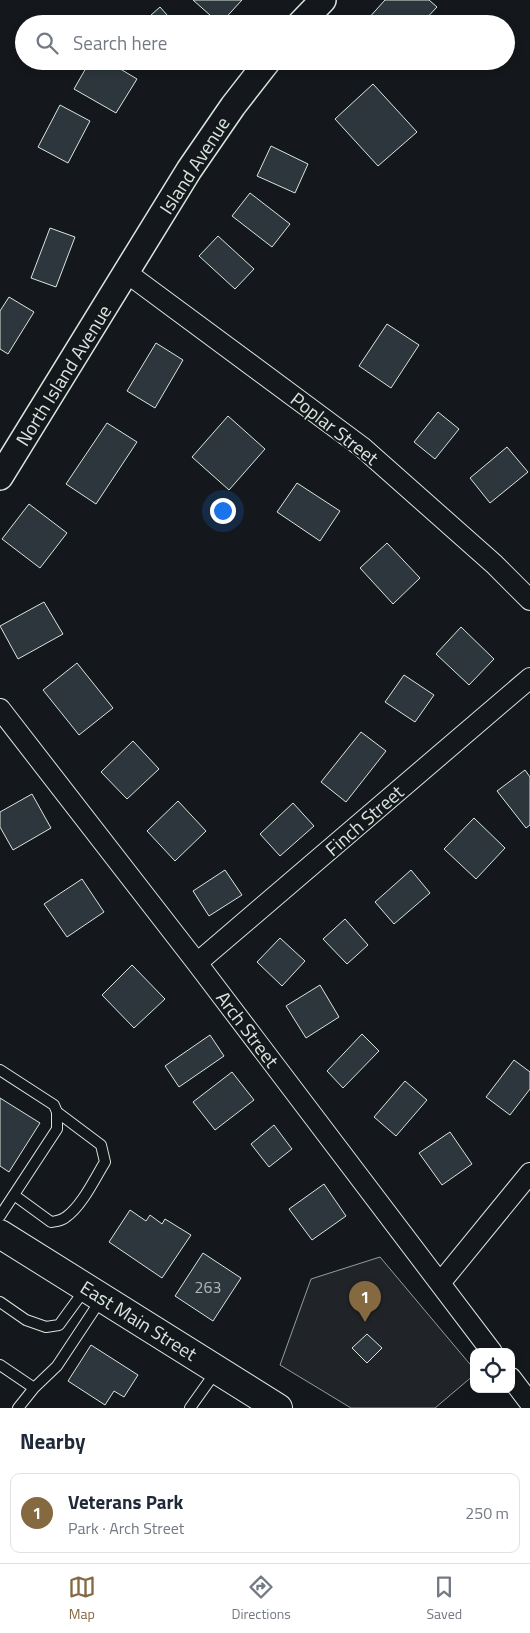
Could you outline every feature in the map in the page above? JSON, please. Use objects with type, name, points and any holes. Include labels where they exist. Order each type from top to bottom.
[{"type":"main road","name":"East Main Street","points":[[0,1234],[278,1408]]},
{"type":"street","points":[[309,15],[323,0]]},
{"type":"street","name":"Island Avenue","points":[[126,273],[189,170],[233,106],[261,70]]},
{"type":"street","name":"North Island Avenue","points":[[0,477],[126,273]]},
{"type":"street","name":"Poplar Street","points":[[126,273],[362,447],[494,564],[530,600]]},
{"type":"street","name":"Finch Street","points":[[197,963],[530,678]]},
{"type":"street","name":"Arch Street","points":[[0,708],[441,1282],[489,1348]]},
{"type":"street","points":[[441,1282],[530,1173]]},
{"type":"street","points":[[515,1383],[530,1403]]},
{"type":"lane","points":[[0,1070],[54,1105],[57,1112],[57,1129],[0,1216]]},
{"type":"lane","points":[[14,1195],[51,1222],[60,1221],[67,1217],[77,1206],[105,1162],[101,1145],[57,1112]]},
{"type":"lane","points":[[0,1302],[26,1320],[46,1327],[59,1325],[94,1292]]},
{"type":"lane","points":[[18,1408],[34,1388],[57,1366],[94,1292]]},
{"type":"lane","points":[[0,1365],[34,1388]]},
{"type":"lane","points":[[190,1408],[217,1370]]},
{"type":"shaded area","points":[[380,1257],[470,1364],[470,1378],[435,1408],[351,1408],[280,1365],[311,1279]]},
{"type":"building","points":[[193,0],[242,0],[228,15],[210,15]]},
{"type":"building","points":[[385,0],[429,0],[437,7],[429,15],[372,15]]},
{"type":"building","points":[[160,7],[167,15],[151,15]]},
{"type":"building","points":[[85,70],[122,70],[137,79],[116,113],[74,89]]},
{"type":"building","points":[[373,84],[417,132],[378,166],[335,119]]},
{"type":"building","points":[[60,105],[90,121],[68,163],[38,147]]},
{"type":"building","points":[[271,146],[308,164],[295,193],[257,176]]},
{"type":"building","points":[[250,193],[290,224],[272,247],[232,216]]},
{"type":"building","points":[[50,228],[75,237],[56,287],[31,278]]},
{"type":"building","points":[[218,236],[254,269],[235,289],[199,256]]},
{"type":"building","points":[[9,297],[34,312],[8,354],[0,349],[0,311]]},
{"type":"building","points":[[387,324],[419,345],[391,388],[359,366]]},
{"type":"building","points":[[156,343],[183,360],[155,408],[127,391]]},
{"type":"building","points":[[438,412],[459,429],[435,459],[414,442]]},
{"type":"building","points":[[228,416],[265,449],[229,490],[192,457]]},
{"type":"building","points":[[107,423],[137,442],[96,504],[66,484]]},
{"type":"building","points":[[507,447],[528,472],[490,503],[470,478]]},
{"type":"building","points":[[297,483],[340,511],[320,541],[277,512]]},
{"type":"building","points":[[29,504],[67,533],[40,568],[2,539]]},
{"type":"building","points":[[387,543],[420,578],[393,604],[360,568]]},
{"type":"building","points":[[44,602],[63,634],[18,659],[0,626]]},
{"type":"building","points":[[461,627],[494,659],[469,685],[436,654]]},
{"type":"building","points":[[77,663],[113,708],[79,735],[43,690]]},
{"type":"building","points":[[404,675],[434,695],[415,722],[385,702]]},
{"type":"building","points":[[361,732],[386,751],[346,802],[321,782]]},
{"type":"building","points":[[133,741],[159,769],[127,799],[101,772]]},
{"type":"building","points":[[525,770],[530,777],[530,825],[526,828],[497,791]]},
{"type":"building","points":[[32,794],[51,828],[13,850],[0,827],[0,812]]},
{"type":"building","points":[[178,801],[206,831],[175,861],[147,831]]},
{"type":"building","points":[[293,803],[314,826],[280,856],[260,834]]},
{"type":"building","points":[[474,818],[505,848],[476,879],[444,849]]},
{"type":"building","points":[[225,870],[242,895],[209,916],[193,891]]},
{"type":"building","points":[[411,870],[430,893],[394,924],[375,902]]},
{"type":"building","points":[[82,879],[104,912],[67,937],[44,904]]},
{"type":"building","points":[[345,919],[368,945],[347,964],[323,939]]},
{"type":"building","points":[[280,938],[305,961],[282,986],[257,962]]},
{"type":"building","points":[[132,965],[165,999],[134,1028],[102,995]]},
{"type":"building","points":[[320,985],[339,1017],[306,1038],[286,1006]]},
{"type":"building","points":[[362,1034],[379,1051],[343,1088],[327,1071]]},
{"type":"building","points":[[210,1035],[224,1056],[179,1087],[165,1066]]},
{"type":"building","points":[[514,1060],[530,1072],[530,1089],[510,1115],[486,1097]]},
{"type":"building","points":[[232,1072],[254,1100],[215,1130],[193,1102]]},
{"type":"building","points":[[405,1081],[427,1100],[396,1136],[374,1117]]},
{"type":"building","points":[[0,1098],[40,1123],[9,1172],[0,1166]]},
{"type":"building","points":[[274,1125],[292,1149],[269,1167],[251,1144]]},
{"type":"building","points":[[450,1132],[472,1164],[442,1185],[419,1153]]},
{"type":"building","points":[[324,1184],[346,1216],[312,1240],[289,1209]]},
{"type":"building","points":[[130,1210],[146,1221],[150,1215],[162,1224],[165,1219],[191,1235],[162,1278],[109,1242]]},
{"type":"building","points":[[203,1253],[241,1278],[213,1321],[175,1296]]},
{"type":"building","points":[[367,1334],[382,1348],[367,1363],[352,1348]]},
{"type":"building","points":[[91,1345],[138,1375],[124,1397],[114,1391],[105,1405],[68,1381]]},
{"type":"place","name":"Veterans Park","points":[[365,1322]]}]
